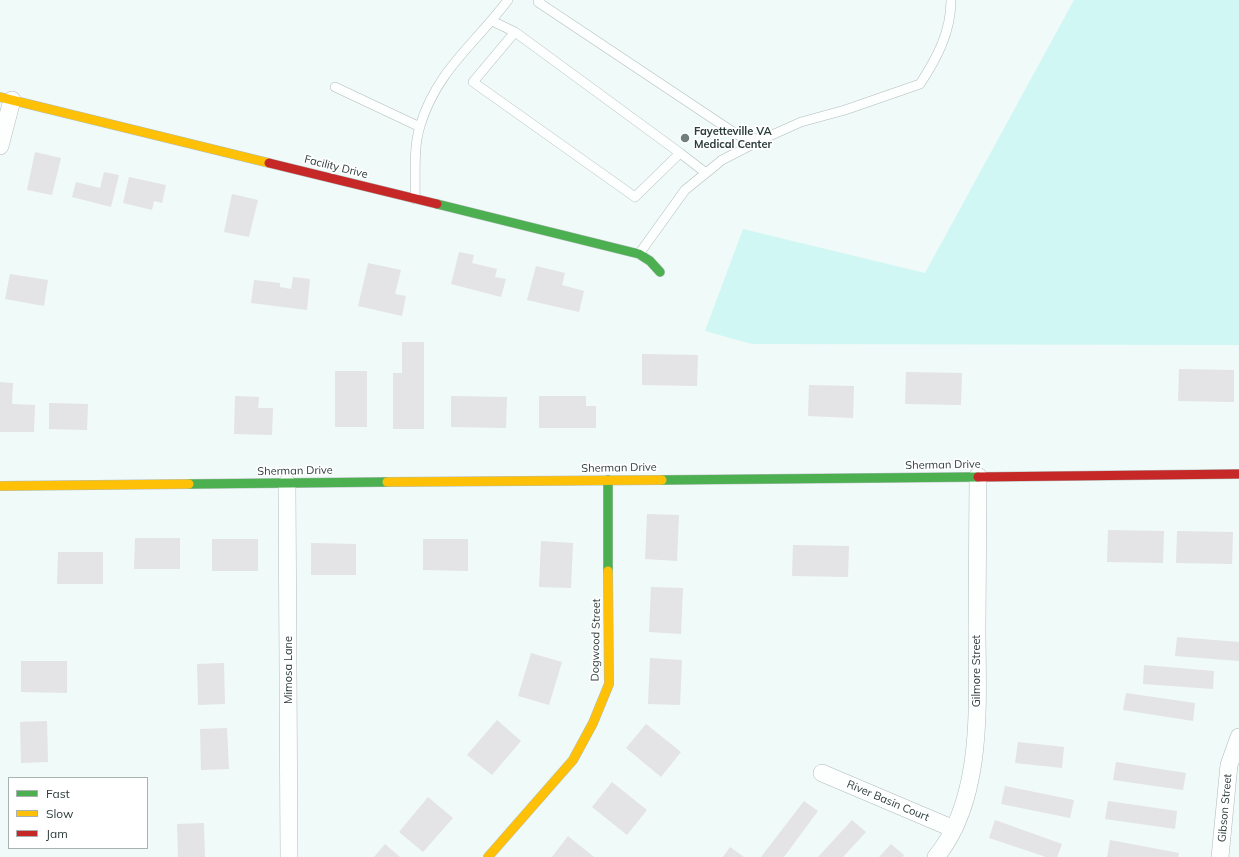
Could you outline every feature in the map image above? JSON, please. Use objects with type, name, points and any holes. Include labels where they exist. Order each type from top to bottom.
[{"type":"street","points":[[0,146],[6,98]]},
{"type":"street","name":"Facility Drive","points":[[6,98],[638,254],[650,261],[660,272]]},
{"type":"street","name":"Sherman Drive","points":[[0,486],[1239,474]]},
{"type":"street","name":"Gilmore Street","points":[[936,857],[954,829],[971,778],[977,723],[978,476]]},
{"type":"street","name":"Dogwood Street","points":[[488,857],[573,760],[593,723],[608,684],[608,480]]},
{"type":"street","name":"Mimosa Lane","points":[[288,483],[289,857]]},
{"type":"street","name":"Gibson Street","points":[[1220,857],[1229,765],[1239,737]]},
{"type":"street","name":"River Basin Court","points":[[822,773],[954,829]]},
{"type":"lane","points":[[415,199],[417,143],[420,127],[434,92],[451,67],[492,21],[508,0]]},
{"type":"lane","points":[[540,0],[538,2],[733,132],[743,138],[763,139]]},
{"type":"lane","points":[[638,254],[685,190],[722,160],[801,122],[845,110],[920,84],[943,46],[951,10],[951,0]]},
{"type":"lane","points":[[492,21],[515,32],[706,173]]},
{"type":"lane","points":[[515,32],[473,82],[635,197],[680,153]]},
{"type":"lane","points":[[335,87],[420,127]]},
{"type":"shaded area","points":[[1074,0],[1239,0],[1239,345],[752,344],[705,331],[743,229],[925,273]]},
{"type":"building","points":[[35,152],[61,158],[52,195],[27,190]]},
{"type":"building","points":[[104,172],[119,175],[111,207],[72,197],[76,182],[100,188]]},
{"type":"building","points":[[129,177],[166,185],[162,203],[154,201],[152,210],[123,203]]},
{"type":"building","points":[[232,194],[258,200],[249,237],[224,232]]},
{"type":"building","points":[[459,252],[474,255],[472,263],[497,269],[495,277],[506,279],[501,297],[451,284]]},
{"type":"building","points":[[368,263],[401,270],[395,294],[406,296],[402,316],[358,306]]},
{"type":"building","points":[[536,266],[565,273],[562,285],[584,291],[579,312],[527,300]]},
{"type":"building","points":[[10,274],[48,280],[44,306],[5,299]]},
{"type":"building","points":[[293,277],[310,279],[307,310],[251,303],[254,280],[280,283],[280,287],[291,289]]},
{"type":"building","points":[[402,342],[424,342],[424,429],[393,429],[393,373],[402,373]]},
{"type":"building","points":[[642,354],[698,355],[697,386],[642,385]]},
{"type":"building","points":[[1179,369],[1234,370],[1234,402],[1178,401]]},
{"type":"building","points":[[335,371],[367,371],[367,427],[335,427]]},
{"type":"building","points":[[906,372],[962,373],[961,405],[905,404]]},
{"type":"building","points":[[0,382],[13,383],[12,404],[35,405],[34,432],[0,432]]},
{"type":"building","points":[[809,385],[854,386],[853,418],[808,416]]},
{"type":"building","points":[[235,396],[259,397],[258,408],[273,408],[272,435],[234,434]]},
{"type":"building","points":[[451,396],[507,397],[506,428],[451,427]]},
{"type":"building","points":[[539,396],[586,396],[586,406],[596,406],[596,428],[539,428]]},
{"type":"building","points":[[49,403],[88,404],[87,430],[49,429]]},
{"type":"building","points":[[647,514],[679,515],[677,561],[645,559]]},
{"type":"building","points":[[1108,530],[1164,531],[1163,563],[1107,562]]},
{"type":"building","points":[[1177,531],[1233,532],[1232,564],[1176,563]]},
{"type":"building","points":[[135,538],[180,538],[180,569],[134,569]]},
{"type":"building","points":[[212,539],[258,539],[258,571],[212,571]]},
{"type":"building","points":[[423,539],[468,539],[468,571],[423,570]]},
{"type":"building","points":[[541,541],[573,543],[571,588],[539,587]]},
{"type":"building","points":[[311,543],[356,544],[356,575],[311,575]]},
{"type":"building","points":[[793,545],[849,546],[848,577],[792,576]]},
{"type":"building","points":[[58,552],[103,552],[103,584],[57,584]]},
{"type":"building","points":[[651,587],[683,588],[681,634],[649,632]]},
{"type":"building","points":[[1177,637],[1239,642],[1239,661],[1175,656]]},
{"type":"building","points":[[531,653],[562,662],[549,705],[518,696]]},
{"type":"building","points":[[650,658],[682,660],[680,705],[648,704]]},
{"type":"building","points":[[21,661],[67,661],[67,693],[21,692]]},
{"type":"building","points":[[224,663],[225,704],[198,705],[197,664]]},
{"type":"building","points":[[1144,665],[1214,671],[1213,689],[1143,684]]},
{"type":"building","points":[[1126,693],[1195,703],[1193,721],[1123,710]]},
{"type":"building","points":[[497,720],[521,741],[492,775],[467,755]]},
{"type":"building","points":[[47,721],[48,762],[21,763],[20,722]]},
{"type":"building","points":[[646,724],[681,752],[661,777],[626,748]]},
{"type":"building","points":[[227,728],[229,769],[201,770],[200,729]]},
{"type":"building","points":[[1018,742],[1064,747],[1062,768],[1015,763]]},
{"type":"building","points":[[1116,762],[1186,773],[1183,790],[1113,780]]},
{"type":"building","points":[[612,782],[647,810],[627,835],[592,807]]},
{"type":"building","points":[[1005,786],[1074,800],[1070,818],[1001,804]]},
{"type":"building","points":[[428,797],[453,818],[423,852],[399,832]]},
{"type":"building","points":[[804,801],[818,811],[784,857],[761,857]]},
{"type":"building","points":[[1108,801],[1177,811],[1175,829],[1105,819]]},
{"type":"building","points":[[852,820],[866,832],[843,857],[818,857]]},
{"type":"building","points":[[995,820],[1062,844],[1057,857],[1046,857],[989,838]]},
{"type":"building","points":[[204,823],[205,857],[178,857],[177,824]]},
{"type":"building","points":[[568,836],[594,857],[552,857]]},
{"type":"building","points":[[1110,840],[1179,853],[1178,857],[1107,857]]},
{"type":"building","points":[[385,844],[400,857],[374,857]]},
{"type":"building","points":[[891,844],[904,855],[903,857],[879,857]]},
{"type":"building","points":[[730,847],[744,857],[723,857]]},
{"type":"traffic: fast","points":[[437,204],[639,254],[650,261],[660,272]]},
{"type":"traffic: fast","points":[[662,480],[978,477]]},
{"type":"traffic: fast","points":[[608,480],[608,571]]},
{"type":"traffic: fast","points":[[189,484],[387,482]]},
{"type":"traffic: slow","points":[[0,97],[269,163]]},
{"type":"traffic: slow","points":[[387,482],[662,480]]},
{"type":"traffic: slow","points":[[0,486],[189,484]]},
{"type":"traffic: slow","points":[[488,857],[573,760],[593,723],[609,684],[608,571]]},
{"type":"traffic: jam","points":[[269,163],[437,204]]},
{"type":"traffic: jam","points":[[978,477],[1239,474]]},
{"type":"place","name":"Fayetteville VA Medical Center","points":[[685,138]]}]
